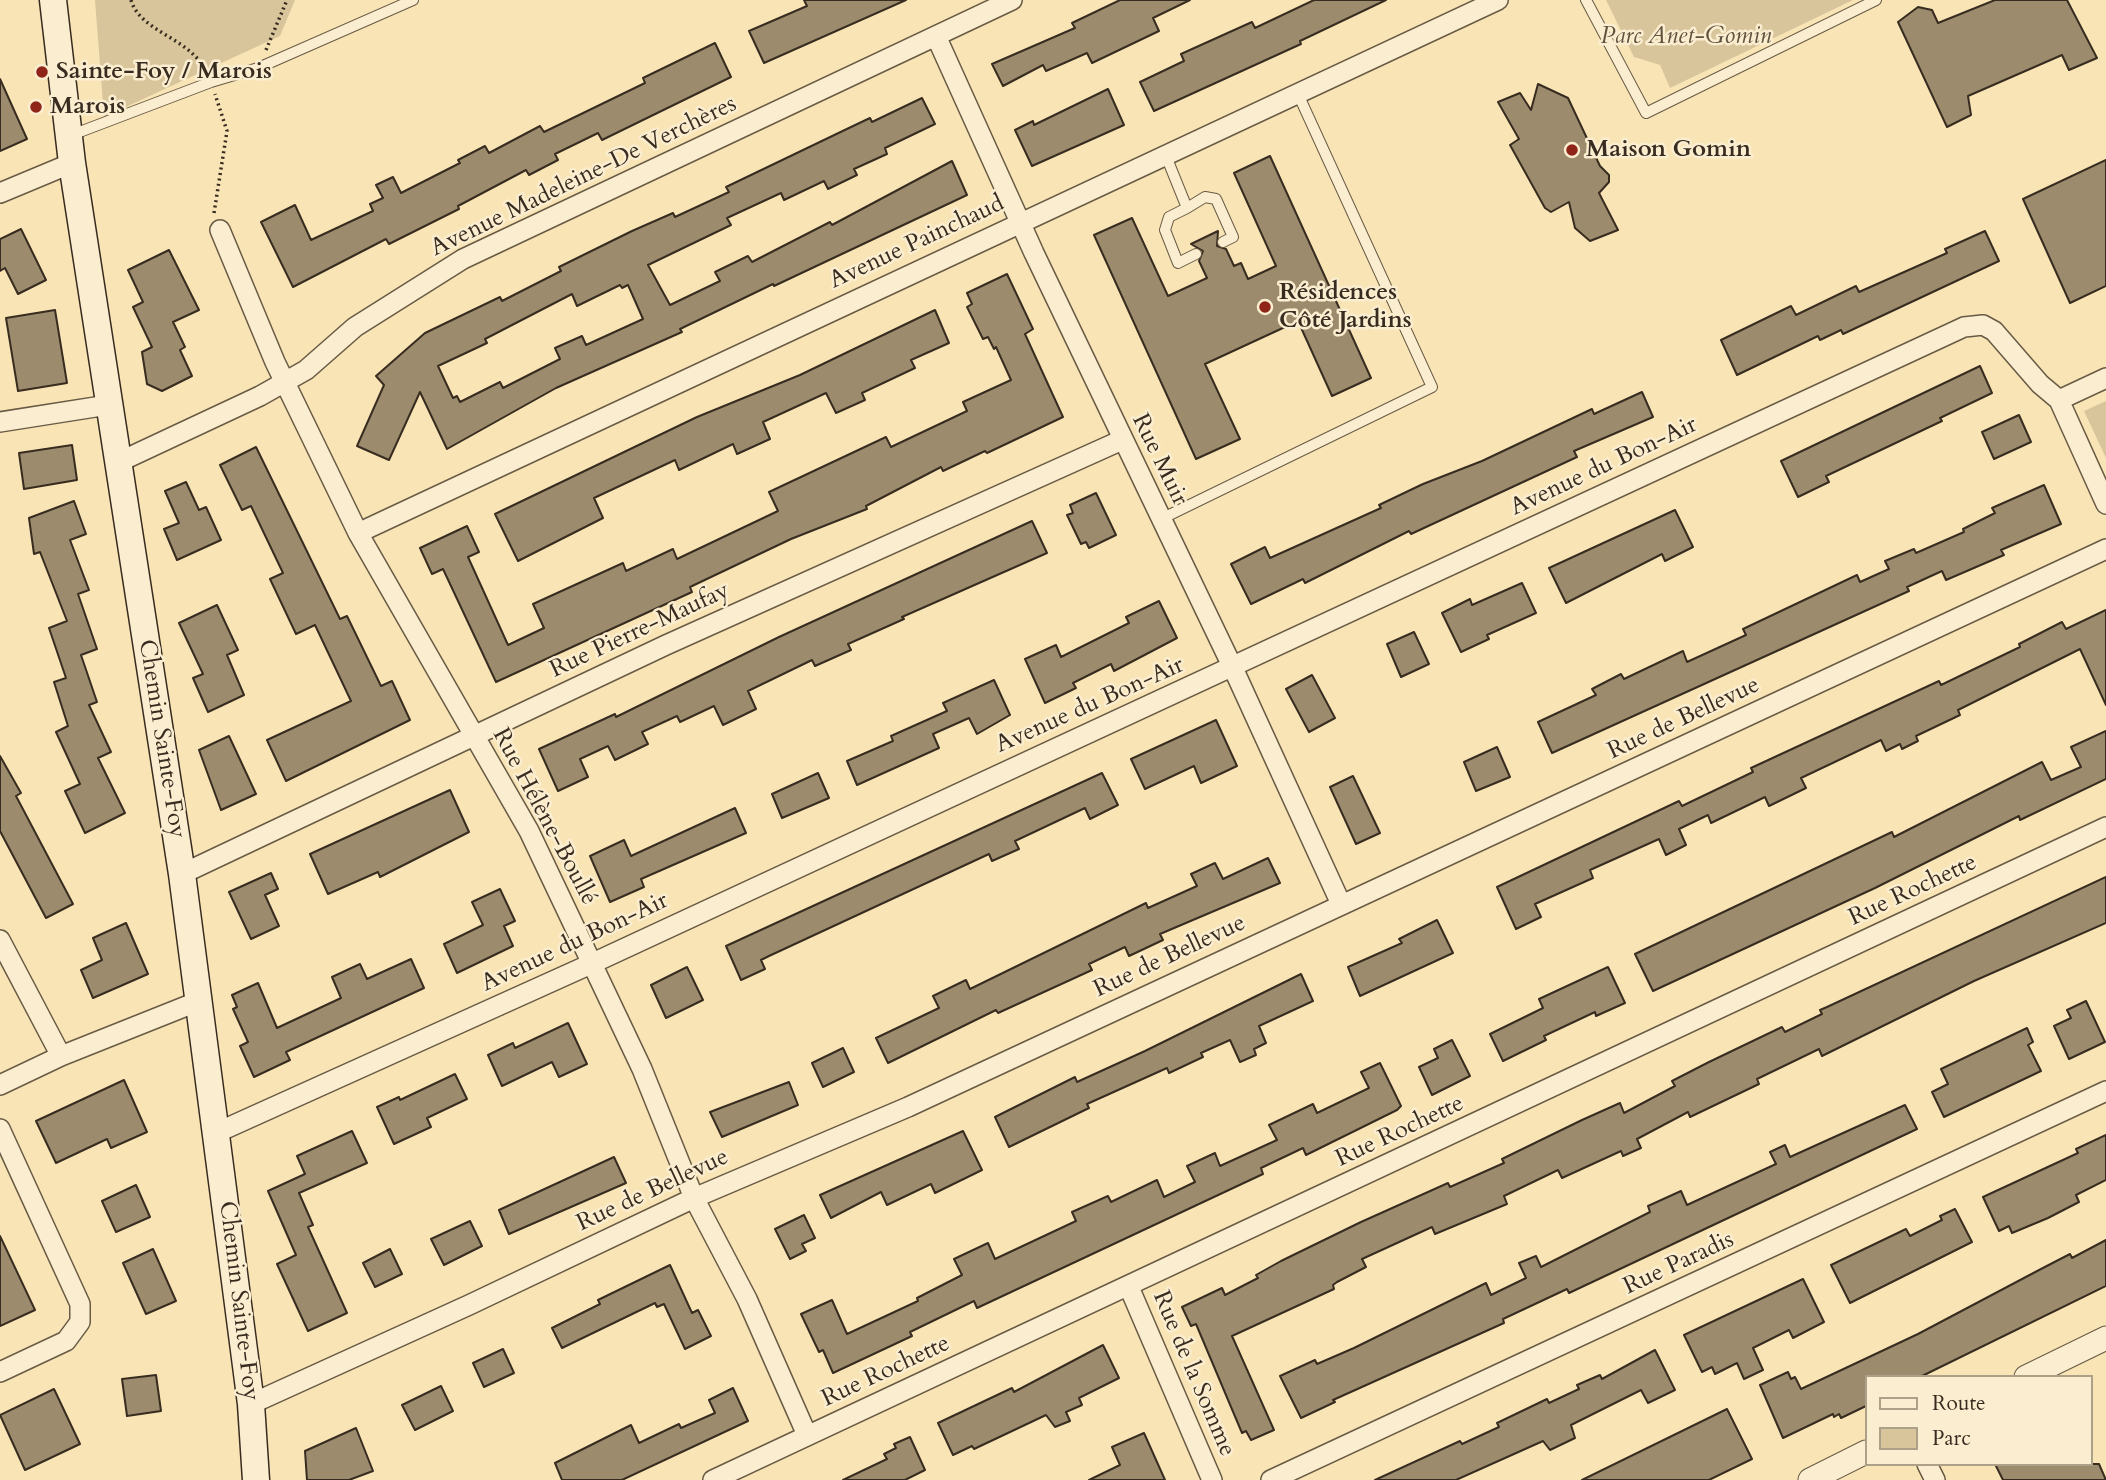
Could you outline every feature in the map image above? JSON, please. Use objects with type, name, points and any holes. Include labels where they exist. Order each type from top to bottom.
[{"type":"main road","name":"Chemin Sainte-Foy","points":[[53,0],[72,163],[182,874],[251,1404],[256,1480]]},
{"type":"street","name":"Avenue Madeleine-De Verchères","points":[[118,462],[306,370],[355,327],[463,259],[1012,0]]},
{"type":"street","name":"Avenue Painchaud","points":[[358,533],[1498,0]]},
{"type":"street","name":"Rue Muir","points":[[936,36],[1122,440],[1233,668],[1341,904]]},
{"type":"street","points":[[0,193],[72,163]]},
{"type":"street","name":"Rue Hélène-Boullé","points":[[220,230],[285,382],[358,533],[529,831],[642,1069],[694,1198],[747,1299],[807,1435]]},
{"type":"street","name":"Avenue du Bon-Air","points":[[216,1133],[593,963],[1233,668],[1964,327],[1983,325],[1994,331],[2040,384],[2059,400]]},
{"type":"street","points":[[2106,378],[2059,400],[2106,503]]},
{"type":"street","points":[[0,422],[108,405]]},
{"type":"street","name":"Rue Pierre-Maufay","points":[[182,874],[666,645],[1122,440]]},
{"type":"street","name":"Rue de Bellevue","points":[[251,1404],[469,1305],[694,1198],[908,1107],[2106,549]]},
{"type":"street","name":"Rue Rochette","points":[[713,1480],[2106,827]]},
{"type":"street","points":[[0,940],[61,1056]]},
{"type":"street","points":[[0,1085],[61,1056],[199,1001]]},
{"type":"street","name":"Rue Paradis","points":[[1271,1480],[2106,1091]]},
{"type":"street","points":[[0,1129],[80,1304],[80,1322],[66,1341],[0,1372]]},
{"type":"street","name":"Rue de la Somme","points":[[1129,1287],[1212,1480]]},
{"type":"street","points":[[2030,1375],[2106,1338]]},
{"type":"street","points":[[1810,1480],[1864,1453]]},
{"type":"lane","points":[[69,136],[211,82],[258,68],[413,0]]},
{"type":"lane","points":[[1586,0],[1646,113],[1875,0]]},
{"type":"lane","points":[[1161,519],[1432,387],[1298,94]]},
{"type":"lane","points":[[1166,156],[1186,208]]},
{"type":"lane","points":[[1196,254],[1178,263],[1165,230],[1169,217],[1205,197],[1216,199],[1233,237],[1223,242]]},
{"type":"path","points":[[131,0],[139,16],[199,57],[211,82],[228,131],[214,205],[220,230]]},
{"type":"path","points":[[258,68],[287,0]]},
{"type":"green space","points":[[95,0],[295,0],[280,36],[104,117]]},
{"type":"green space","name":"Parc Anet-Gomin","points":[[1606,0],[1853,0],[1670,88],[1660,65],[1634,57]]},
{"type":"green space","points":[[2106,401],[2106,458],[2084,411]]},
{"type":"building","points":[[804,0],[906,0],[764,63],[749,31],[807,6]]},
{"type":"building","points":[[1120,0],[1190,0],[1153,18],[1159,31],[1092,63],[1087,53],[1046,71],[1043,65],[1003,86],[992,64],[1075,28],[1072,23]]},
{"type":"building","points":[[1314,0],[1386,0],[1300,41],[1301,44],[1154,111],[1140,82],[1184,61],[1181,54],[1252,22],[1255,28]]},
{"type":"building","points":[[1995,0],[2067,0],[2097,58],[2069,70],[2062,55],[1968,96],[1971,115],[1947,127],[1898,22],[1918,7],[1932,10],[1938,23]]},
{"type":"building","points":[[715,43],[731,77],[602,140],[598,133],[555,154],[558,160],[529,175],[526,170],[458,206],[459,209],[389,244],[386,239],[293,287],[261,222],[295,205],[311,240],[373,211],[370,204],[383,198],[376,185],[393,177],[401,193],[460,163],[458,160],[485,146],[489,153],[540,126],[544,132],[645,83],[643,78]]},
{"type":"building","points":[[0,79],[27,139],[0,151]]},
{"type":"building","name":"Maison Gomin","points":[[1538,84],[1568,98],[1600,166],[1609,175],[1609,182],[1599,193],[1618,230],[1590,241],[1575,228],[1569,202],[1551,212],[1545,208],[1510,145],[1519,139],[1498,102],[1520,93],[1531,110]]},
{"type":"building","points":[[1108,89],[1124,125],[1032,166],[1015,130],[1033,121],[1034,125]]},
{"type":"building","points":[[922,98],[935,124],[885,148],[887,154],[854,169],[857,175],[828,189],[824,181],[784,200],[781,193],[727,218],[731,225],[648,265],[670,305],[720,281],[715,272],[748,256],[752,262],[830,222],[832,225],[952,161],[967,195],[774,286],[773,284],[680,329],[682,332],[556,388],[447,449],[420,392],[389,460],[357,446],[384,385],[376,376],[425,333],[500,297],[502,301],[561,271],[559,267],[632,231],[673,213],[675,217],[729,192],[726,187],[870,118],[872,122]],"holes":[[[620,285],[622,288],[628,285],[643,319],[586,345],[582,336],[555,348],[560,359],[503,388],[500,382],[460,402],[457,396],[453,398],[438,366],[487,343],[485,339],[572,294],[577,306]]]},
{"type":"building","name":"Résidences Côté Jardins","points":[[1270,156],[1371,378],[1332,396],[1298,321],[1205,364],[1240,439],[1196,459],[1094,235],[1132,218],[1168,296],[1207,278],[1199,261],[1203,251],[1191,244],[1218,231],[1217,246],[1226,249],[1234,266],[1241,263],[1248,279],[1276,266],[1234,173]]},
{"type":"building","points":[[2106,160],[2106,286],[2070,303],[2023,199]]},
{"type":"building","points":[[21,229],[46,280],[18,294],[5,268],[0,271],[0,239]]},
{"type":"building","points":[[1985,231],[1999,261],[1843,334],[1841,330],[1820,340],[1818,336],[1737,375],[1721,340],[1791,306],[1796,315],[1856,286],[1859,292],[1947,253],[1945,249]]},
{"type":"building","points":[[169,250],[199,310],[173,322],[185,347],[180,350],[192,376],[162,391],[147,384],[142,352],[152,347],[133,307],[143,302],[128,270]]},
{"type":"building","points":[[1007,274],[1033,329],[1025,334],[1063,417],[987,453],[985,451],[943,471],[941,467],[866,506],[867,509],[791,539],[690,587],[692,592],[496,682],[443,569],[432,574],[420,548],[467,526],[479,552],[468,557],[508,645],[544,628],[533,604],[623,563],[626,571],[673,549],[677,559],[778,511],[769,492],[886,437],[891,447],[967,411],[963,402],[1011,380],[996,347],[994,349],[988,337],[983,339],[967,307],[972,304],[967,293]]},
{"type":"building","points":[[55,310],[67,383],[18,391],[6,318]]},
{"type":"building","points":[[935,310],[949,343],[911,360],[915,368],[862,393],[865,400],[836,413],[826,393],[763,422],[770,439],[737,454],[733,444],[679,470],[675,460],[594,498],[603,518],[518,561],[495,514],[697,417],[800,375]]},
{"type":"building","points":[[1980,366],[1992,393],[1940,418],[1942,421],[1826,476],[1829,482],[1798,497],[1781,461]]},
{"type":"building","points":[[1642,392],[1653,417],[1574,451],[1577,457],[1411,534],[1409,531],[1305,583],[1303,579],[1251,604],[1231,564],[1265,547],[1270,558],[1381,508],[1379,505],[1423,484],[1482,461],[1592,409],[1594,414]]},
{"type":"building","points":[[2019,415],[2031,442],[1994,459],[1982,432]]},
{"type":"building","points":[[72,445],[77,480],[24,489],[19,453]]},
{"type":"building","points":[[256,447],[340,619],[347,616],[381,686],[392,681],[410,720],[286,781],[267,740],[351,701],[315,625],[296,634],[270,579],[283,573],[251,506],[242,510],[220,465]]},
{"type":"building","points":[[186,482],[199,510],[206,507],[221,540],[177,560],[164,529],[179,523],[165,491]]},
{"type":"building","points":[[2044,485],[2061,524],[2001,550],[2004,555],[1946,580],[1942,571],[1907,587],[1909,591],[1552,753],[1538,722],[1596,695],[1592,689],[1621,674],[1624,679],[1683,651],[1687,662],[1746,635],[1743,629],[1857,575],[1860,582],[1889,569],[1885,561],[1914,549],[1916,553],[1964,532],[1963,529],[1995,513],[1992,508]]},
{"type":"building","points":[[1096,493],[1116,535],[1089,548],[1086,542],[1081,544],[1067,515],[1073,513],[1070,505]]},
{"type":"building","points":[[74,501],[86,534],[70,540],[89,590],[78,594],[97,649],[81,655],[97,702],[89,705],[111,752],[98,758],[125,813],[85,833],[65,791],[80,784],[56,732],[68,726],[54,682],[66,678],[49,628],[67,621],[40,552],[34,554],[29,518]]},
{"type":"building","points":[[1675,510],[1693,547],[1665,561],[1662,554],[1566,603],[1549,568]]},
{"type":"building","points":[[1032,521],[1047,553],[902,617],[904,619],[848,644],[851,650],[815,666],[812,660],[748,691],[756,709],[723,725],[714,706],[680,722],[677,716],[642,732],[648,744],[615,760],[608,746],[580,759],[588,777],[558,791],[539,749],[615,714],[616,717],[779,637]]},
{"type":"building","points":[[1522,583],[1536,613],[1487,635],[1489,639],[1461,652],[1442,613],[1470,599],[1472,605]]},
{"type":"building","points":[[1159,601],[1177,638],[1114,671],[1111,664],[1073,683],[1076,688],[1045,703],[1025,659],[1056,645],[1061,657],[1129,623],[1126,617]]},
{"type":"building","points":[[217,605],[238,650],[227,655],[244,695],[208,712],[193,678],[203,674],[179,623]]},
{"type":"building","points":[[2106,610],[2106,705],[2080,649],[1958,710],[1960,715],[1916,736],[1918,741],[1902,749],[1900,744],[1886,751],[1881,740],[1801,778],[1806,788],[1769,806],[1765,797],[1711,823],[1708,815],[1679,829],[1686,845],[1666,855],[1659,839],[1590,870],[1593,878],[1535,904],[1541,917],[1516,929],[1497,887],[1679,801],[1682,806],[1753,772],[1751,768],[1939,681],[1941,685],[2020,647],[2019,644],[2062,622],[2066,629]]},
{"type":"building","points":[[1414,632],[1429,664],[1401,677],[1387,644]]},
{"type":"building","points":[[1312,675],[1335,718],[1309,732],[1286,689]]},
{"type":"building","points":[[994,680],[1010,715],[977,734],[969,718],[933,734],[939,748],[857,785],[847,761],[893,741],[891,736],[947,711],[943,703]]},
{"type":"building","points":[[1216,720],[1237,766],[1201,783],[1194,766],[1145,789],[1131,759]]},
{"type":"building","points":[[2106,731],[2106,779],[2020,820],[2019,816],[1875,888],[1653,991],[1635,954],[1892,832],[1894,837],[2042,762],[2051,780],[2081,767],[2071,747]]},
{"type":"building","points":[[229,736],[256,794],[221,810],[199,750]]},
{"type":"building","points":[[1497,747],[1510,777],[1476,791],[1464,762]]},
{"type":"building","points":[[0,756],[21,793],[16,796],[73,904],[46,918],[0,831]]},
{"type":"building","points":[[818,773],[829,798],[782,818],[772,794]]},
{"type":"building","points":[[1102,773],[1118,805],[1090,819],[1085,808],[1015,841],[1019,849],[992,861],[989,854],[761,960],[765,969],[741,980],[726,946]]},
{"type":"building","points":[[1353,776],[1380,833],[1356,844],[1330,787]]},
{"type":"building","points":[[450,790],[469,832],[380,877],[378,872],[328,894],[310,854]]},
{"type":"building","points":[[735,808],[746,833],[641,879],[644,887],[610,902],[590,856],[624,840],[631,856]]},
{"type":"building","points":[[1268,858],[1280,883],[1160,934],[1163,940],[1129,956],[1125,947],[1089,964],[1092,970],[998,1013],[996,1010],[888,1063],[876,1038],[939,1008],[933,996],[966,980],[970,989],[1146,903],[1148,908],[1197,886],[1191,874],[1215,863],[1223,879]]},
{"type":"building","points":[[271,873],[278,889],[265,895],[279,926],[251,939],[229,892]]},
{"type":"building","points":[[2106,877],[2106,923],[1974,981],[1822,1056],[1819,1049],[1757,1079],[1759,1084],[1690,1117],[1688,1112],[1637,1139],[1641,1148],[1623,1156],[1621,1151],[1562,1178],[1558,1170],[1504,1196],[1507,1204],[1435,1234],[1432,1227],[1362,1259],[1366,1267],[1337,1282],[1333,1285],[1334,1289],[1232,1336],[1274,1430],[1251,1440],[1246,1431],[1242,1433],[1196,1324],[1191,1326],[1182,1307],[1222,1288],[1225,1295],[1258,1278],[1256,1275],[1281,1261],[1361,1222],[1448,1183],[1450,1187],[1504,1163],[1502,1159],[1620,1103],[1624,1113],[1675,1086],[1672,1081],[1709,1062],[1782,1027],[1785,1032],[1822,1014],[1820,1010]]},
{"type":"building","points":[[500,889],[515,921],[504,926],[513,946],[457,973],[444,944],[483,925],[472,902]]},
{"type":"building","points":[[1437,920],[1453,953],[1360,996],[1348,967],[1402,943],[1399,939]]},
{"type":"building","points":[[126,923],[148,974],[93,998],[81,970],[102,960],[93,938]]},
{"type":"building","points":[[411,959],[424,988],[286,1052],[290,1060],[254,1077],[240,1046],[248,1042],[233,1009],[237,1007],[232,995],[258,983],[277,1028],[341,998],[332,977],[360,964],[367,979]]},
{"type":"building","points":[[687,967],[703,1000],[666,1018],[651,985]]},
{"type":"building","points":[[1608,967],[1625,1003],[1596,1016],[1595,1012],[1544,1036],[1546,1040],[1503,1061],[1490,1034],[1543,1008],[1539,999]]},
{"type":"building","points":[[1301,974],[1313,1001],[1259,1026],[1266,1043],[1254,1049],[1256,1055],[1240,1062],[1230,1040],[1201,1053],[1203,1057],[1169,1073],[1167,1068],[1087,1104],[1089,1108],[1009,1147],[995,1117],[1075,1077],[1077,1082],[1145,1051]]},
{"type":"building","points":[[2086,1001],[2105,1042],[2069,1059],[2054,1026],[2071,1018],[2067,1010]]},
{"type":"building","points":[[568,1023],[587,1064],[559,1077],[552,1062],[502,1086],[488,1055],[513,1043],[515,1048]]},
{"type":"building","points":[[2027,1028],[2033,1042],[2028,1045],[2041,1071],[1944,1117],[1932,1092],[1948,1084],[1941,1069]]},
{"type":"building","points":[[1452,1040],[1470,1076],[1432,1095],[1419,1067],[1438,1058],[1434,1049]]},
{"type":"building","points":[[843,1048],[854,1072],[823,1087],[812,1063]]},
{"type":"building","points":[[1380,1063],[1401,1106],[1397,1110],[1306,1155],[1303,1148],[1261,1168],[1263,1174],[977,1308],[974,1301],[910,1332],[912,1336],[833,1373],[823,1350],[819,1352],[801,1314],[832,1300],[847,1334],[918,1301],[917,1298],[962,1275],[954,1259],[988,1243],[995,1259],[1076,1221],[1072,1212],[1108,1196],[1111,1202],[1157,1180],[1164,1197],[1195,1182],[1187,1166],[1215,1153],[1220,1166],[1277,1140],[1269,1125],[1313,1104],[1317,1113],[1369,1088],[1361,1072]]},
{"type":"building","points":[[455,1074],[467,1099],[427,1118],[431,1127],[394,1144],[377,1107],[399,1097],[400,1100]]},
{"type":"building","points":[[124,1080],[147,1132],[111,1148],[107,1139],[56,1163],[36,1121]]},
{"type":"building","points":[[789,1082],[798,1105],[722,1137],[710,1112]]},
{"type":"building","points":[[1905,1105],[1917,1129],[1569,1293],[1567,1289],[1503,1319],[1504,1323],[1333,1400],[1335,1402],[1301,1418],[1280,1376],[1315,1360],[1317,1364],[1354,1348],[1486,1283],[1491,1295],[1526,1278],[1519,1263],[1536,1256],[1541,1267],[1650,1212],[1648,1206],[1681,1191],[1687,1205],[1776,1164],[1770,1152],[1785,1145],[1790,1157]]},
{"type":"building","points":[[352,1131],[367,1163],[299,1193],[313,1225],[308,1227],[347,1313],[308,1331],[277,1264],[296,1255],[268,1191],[305,1174],[297,1156]]},
{"type":"building","points":[[963,1131],[982,1170],[935,1193],[931,1184],[887,1205],[881,1192],[831,1218],[820,1195]]},
{"type":"building","points":[[2106,1135],[2106,1180],[2076,1195],[2079,1202],[2048,1218],[2012,1233],[2009,1226],[1999,1231],[1983,1197],[2078,1153],[2076,1149]]},
{"type":"building","points":[[614,1157],[626,1183],[509,1234],[499,1210]]},
{"type":"building","points":[[136,1185],[150,1217],[116,1232],[102,1201]]},
{"type":"building","points":[[1955,1209],[1972,1242],[1850,1303],[1831,1265],[1906,1229],[1910,1236],[1942,1220],[1940,1216]]},
{"type":"building","points":[[804,1215],[815,1238],[802,1244],[806,1251],[790,1259],[775,1229]]},
{"type":"building","points":[[470,1221],[482,1246],[444,1265],[431,1239]]},
{"type":"building","points":[[0,1236],[35,1310],[0,1326]]},
{"type":"building","points":[[2106,1240],[2106,1286],[1924,1375],[1864,1375],[1864,1407],[1841,1418],[1839,1414],[1834,1417],[1833,1414],[1783,1438],[1760,1385],[1788,1372],[1791,1379],[1795,1377],[1801,1389],[1918,1334],[2070,1254],[2072,1258]]},
{"type":"building","points":[[153,1249],[176,1301],[146,1314],[123,1263]]},
{"type":"building","points":[[390,1249],[402,1274],[375,1287],[363,1263]]},
{"type":"building","points":[[670,1265],[692,1313],[698,1310],[711,1336],[685,1349],[664,1304],[657,1307],[655,1303],[562,1348],[552,1328],[600,1304],[598,1300]]},
{"type":"building","points":[[1803,1279],[1824,1322],[1793,1338],[1789,1330],[1753,1348],[1763,1370],[1744,1379],[1737,1363],[1715,1374],[1712,1367],[1702,1372],[1684,1335]]},
{"type":"building","points":[[1103,1345],[1119,1378],[1079,1398],[1082,1405],[1066,1412],[1070,1421],[1055,1427],[1046,1415],[974,1449],[972,1446],[953,1455],[938,1423],[1012,1388],[1014,1392]]},
{"type":"building","points":[[503,1349],[514,1373],[484,1387],[473,1363]]},
{"type":"building","points":[[1655,1350],[1675,1390],[1648,1403],[1641,1390],[1571,1425],[1575,1438],[1550,1450],[1543,1441],[1456,1480],[1375,1480],[1460,1441],[1462,1444],[1499,1427],[1497,1423],[1547,1399],[1549,1403],[1579,1389],[1577,1385],[1600,1375],[1602,1379]]},
{"type":"building","points":[[156,1375],[161,1411],[127,1416],[122,1379]]},
{"type":"building","points":[[441,1386],[453,1411],[415,1430],[402,1405]]},
{"type":"building","points":[[733,1388],[748,1421],[622,1480],[562,1480],[555,1463],[631,1425],[639,1443],[679,1424],[681,1428],[715,1413],[709,1400]]},
{"type":"building","points":[[54,1389],[80,1444],[25,1470],[0,1415]]},
{"type":"building","points":[[1727,1409],[1752,1459],[1709,1480],[1582,1480]]},
{"type":"building","points":[[356,1428],[373,1471],[349,1480],[307,1480],[305,1451]]},
{"type":"building","points":[[1144,1433],[1165,1480],[1089,1480],[1120,1465],[1112,1447]]},
{"type":"building","points":[[910,1437],[925,1470],[905,1480],[843,1480],[887,1459],[884,1454],[896,1448],[894,1444]]},
{"type":"building","points":[[2099,1464],[2106,1480],[2003,1480],[1996,1466]]},
{"type":"place","name":"Sainte-Foy / Marois","points":[[42,72]]},
{"type":"place","name":"Marois","points":[[36,107]]},
{"type":"place","name":"Maison Gomin","points":[[1572,150]]},
{"type":"place","name":"Résidences Côté Jardins","points":[[1265,307]]}]
